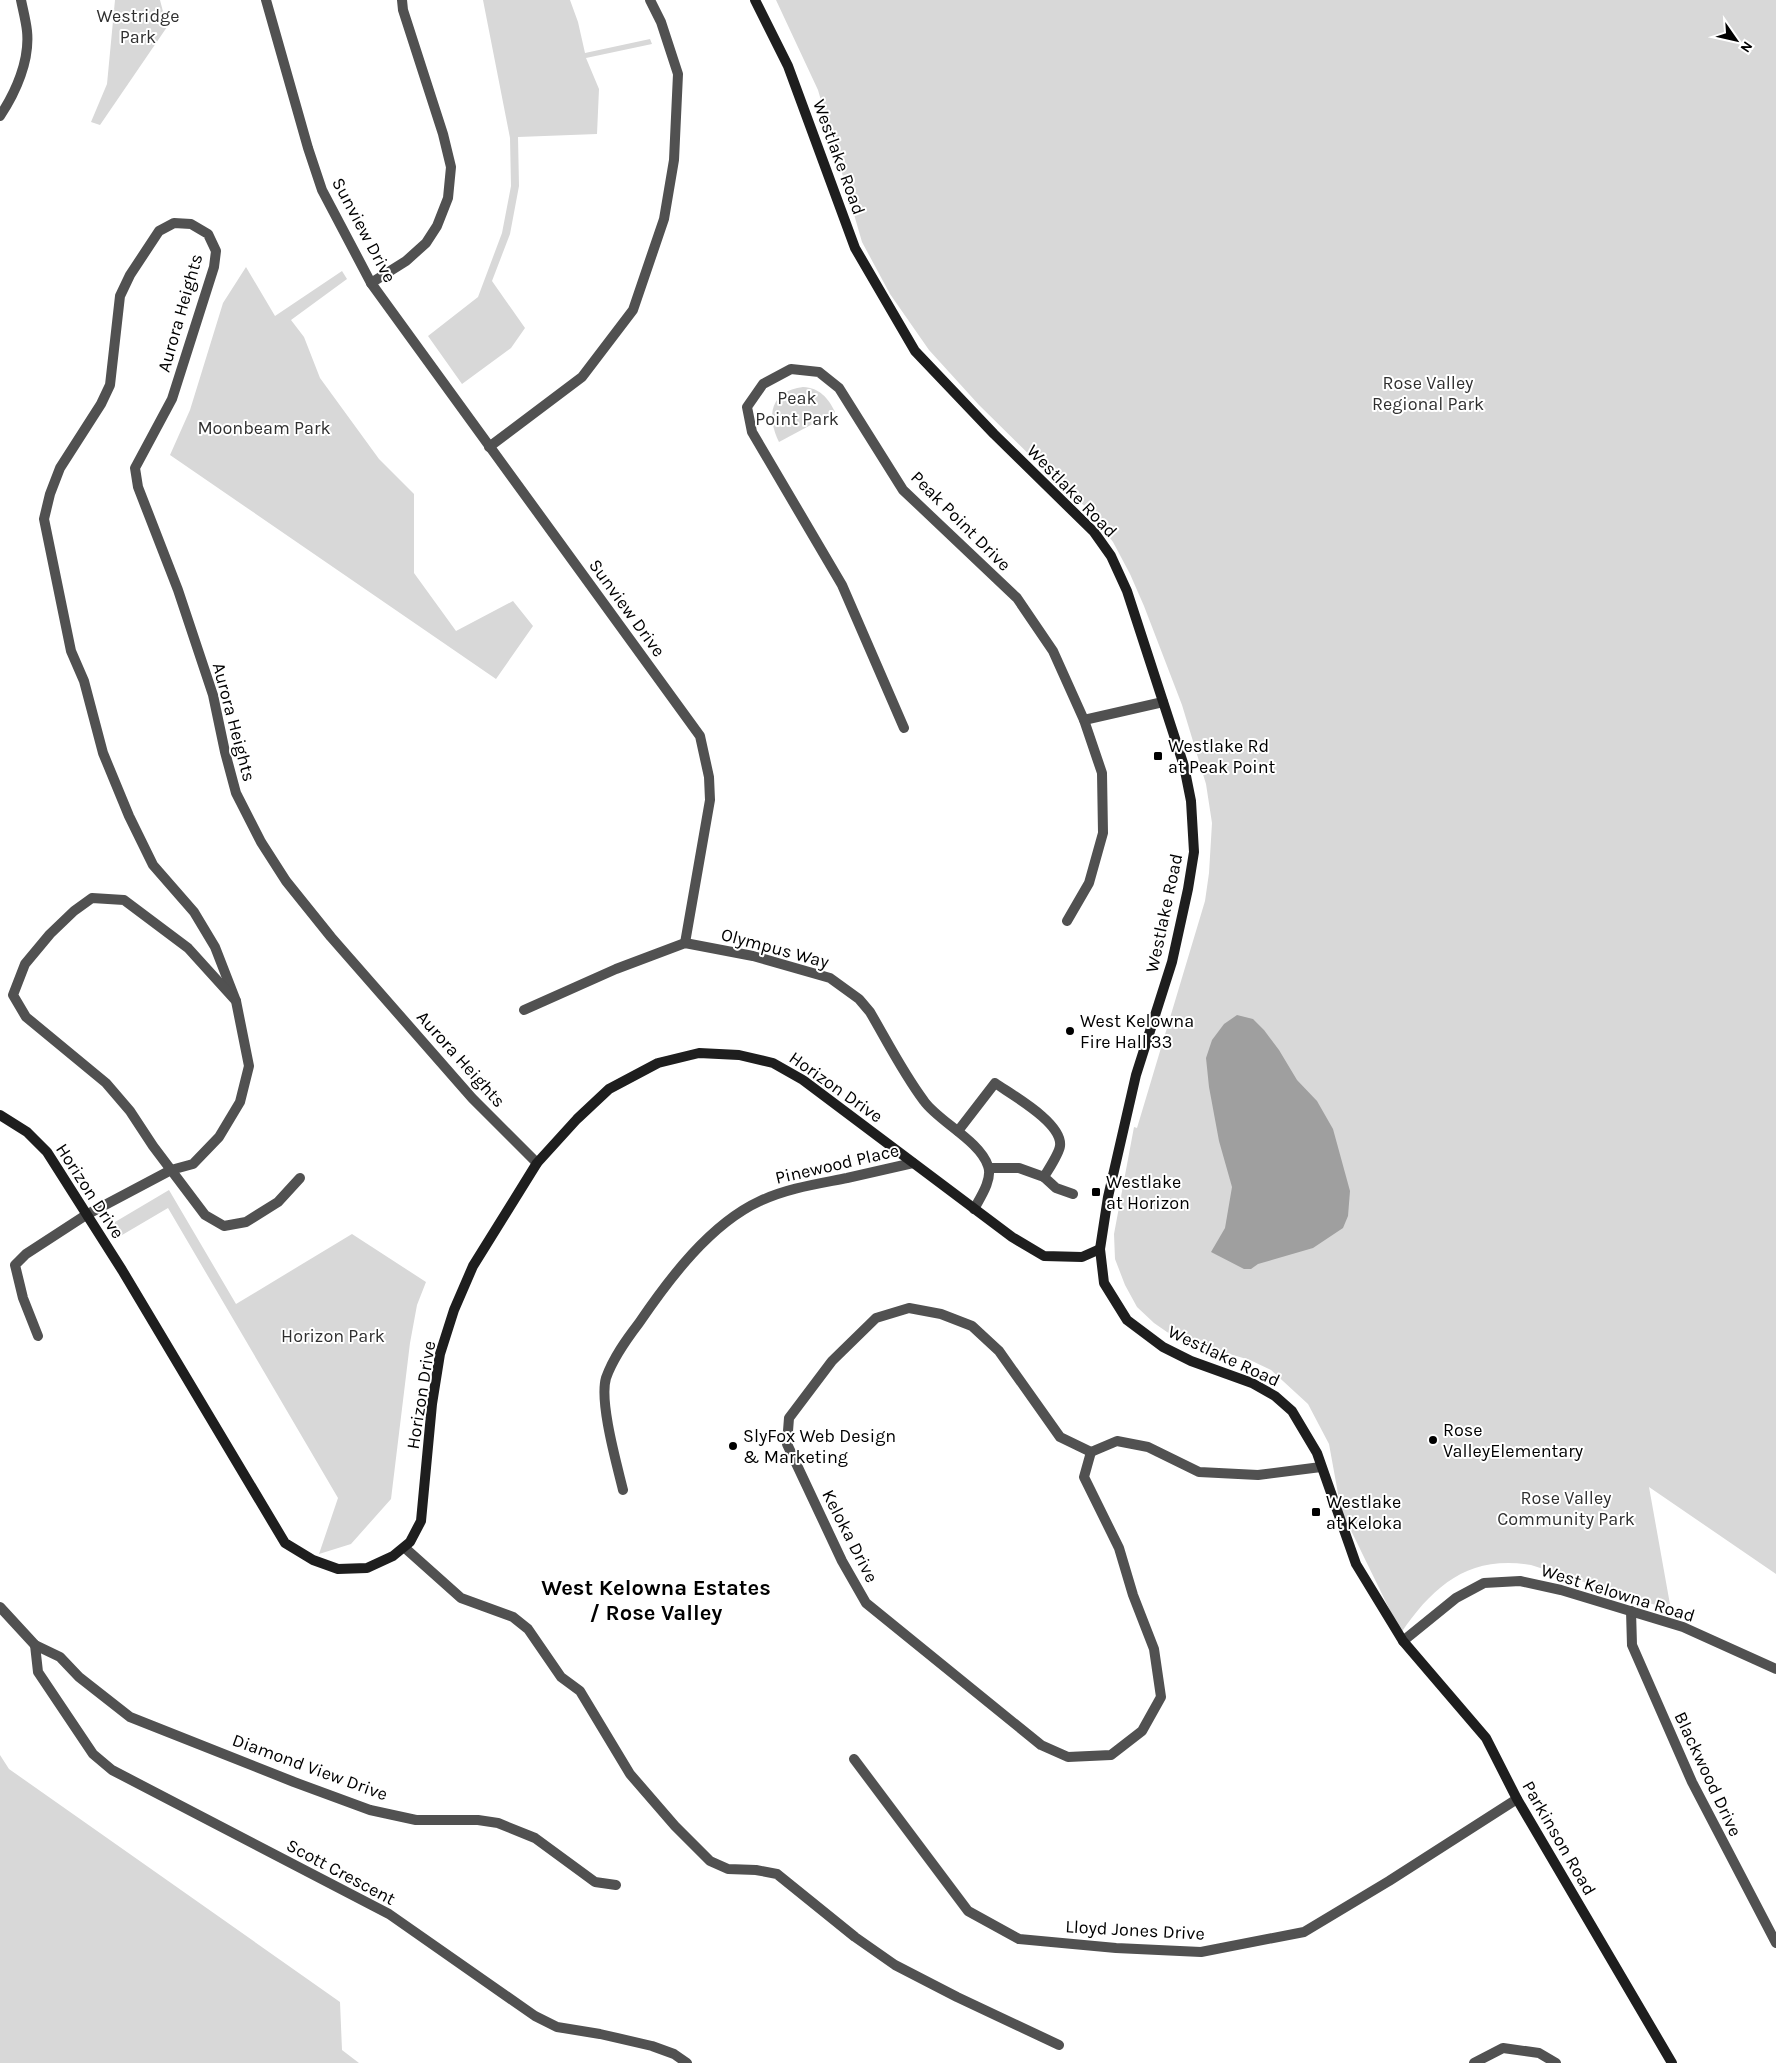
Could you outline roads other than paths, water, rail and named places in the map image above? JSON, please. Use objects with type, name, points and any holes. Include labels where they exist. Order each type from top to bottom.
[{"type":"street","points":[[0,116],[17,84],[26,58],[27,32],[21,0]]},
{"type":"street","name":"Sunview Drive","points":[[266,0],[308,148],[322,190],[371,283],[700,736],[709,777],[710,800],[685,943]]},
{"type":"street","points":[[371,283],[406,261],[426,243],[437,226],[448,198],[450,167],[443,134],[403,10],[402,0]]},
{"type":"street","points":[[489,447],[582,377],[633,310],[664,219],[674,160],[678,74],[661,22],[650,0]]},
{"type":"street","name":"Westlake Road","points":[[754,0],[788,66],[856,248],[915,351],[994,434],[1094,532],[1111,556],[1127,591],[1184,766],[1191,801],[1194,852],[1172,962],[1136,1075],[1108,1197],[1100,1249],[1104,1282],[1127,1320],[1163,1347],[1191,1361],[1252,1383],[1276,1396],[1292,1411],[1317,1453],[1356,1564],[1403,1641]]},
{"type":"street","name":"Aurora Heights","points":[[38,1336],[23,1298],[15,1266],[26,1254],[86,1215],[171,1170],[193,1164],[219,1137],[240,1102],[249,1066],[236,1001],[215,947],[194,912],[153,865],[129,816],[102,753],[84,681],[71,651],[44,519],[50,494],[60,468],[101,404],[110,385],[120,296],[130,275],[159,231],[174,223],[191,224],[208,234],[216,251],[214,267],[172,399],[135,468],[138,487],[178,590],[213,695],[236,793],[261,842],[286,882],[472,1098],[537,1163]]},
{"type":"street","name":"Peak Point Drive","points":[[904,728],[842,585],[752,432],[747,407],[762,384],[791,368],[819,372],[839,388],[903,490],[1017,598],[1053,651],[1084,720],[1102,773],[1103,833],[1089,883],[1068,921]]},
{"type":"street","points":[[1084,720],[1163,702]]},
{"type":"street","points":[[236,1001],[188,948],[124,900],[92,898],[74,911],[50,934],[25,964],[13,995],[26,1017],[106,1083],[130,1111],[205,1215],[224,1226],[246,1222],[278,1202],[300,1178]]},
{"type":"street","points":[[524,1010],[624,965],[685,943]]},
{"type":"street","name":"Olympus Way","points":[[685,943],[754,956],[805,970],[830,978],[847,989],[870,1012],[924,1102],[958,1131],[980,1154],[989,1168]]},
{"type":"street","name":"Horizon Drive","points":[[0,1115],[26,1132],[47,1152],[122,1270],[285,1543],[313,1560],[338,1570],[367,1568],[393,1556],[405,1548],[421,1521],[432,1404],[440,1354],[454,1310],[473,1266],[537,1163],[577,1119],[610,1089],[658,1063],[699,1053],[739,1054],[773,1063],[803,1080],[1012,1237],[1044,1256],[1082,1258],[1100,1249]]},
{"type":"street","points":[[958,1131],[995,1083],[1046,1118],[1058,1132],[1060,1146],[1044,1178]]},
{"type":"street","name":"Pinewood Place","points":[[623,1490],[613,1452],[606,1408],[606,1380],[621,1348],[652,1304],[691,1256],[724,1224],[758,1202],[792,1189],[913,1163]]},
{"type":"street","points":[[974,1209],[987,1182],[989,1168],[1019,1168],[1044,1178],[1056,1188],[1072,1194]]},
{"type":"street","name":"Keloka Drive","points":[[909,1308],[940,1314],[972,1326],[999,1351],[1060,1437],[1091,1452],[1084,1478],[1119,1548],[1133,1595],[1154,1649],[1161,1697],[1142,1731],[1111,1755],[1068,1757],[1041,1745],[866,1603],[842,1561],[787,1444],[789,1418],[832,1361],[876,1318],[909,1308]]},
{"type":"street","points":[[1091,1452],[1117,1441],[1148,1447],[1199,1472],[1258,1475],[1321,1467]]},
{"type":"street","points":[[405,1548],[462,1598],[513,1617],[528,1629],[561,1676],[580,1692],[630,1774],[675,1826],[710,1861],[728,1869],[756,1870],[777,1874],[855,1937],[895,1965],[957,1997],[1059,2045]]},
{"type":"street","name":"West Kelowna Road","points":[[1403,1641],[1456,1598],[1484,1583],[1520,1581],[1561,1590],[1683,1627],[1776,1669]]},
{"type":"street","points":[[0,1607],[35,1645]]},
{"type":"street","name":"Blackwood Drive","points":[[1631,1611],[1632,1645],[1692,1782],[1776,1943]]},
{"type":"street","name":"Parkinson Road","points":[[1403,1641],[1486,1738],[1517,1799],[1672,2063]]},
{"type":"street","name":"Diamond View Drive","points":[[35,1645],[60,1657],[79,1677],[130,1717],[370,1810],[416,1820],[478,1820],[498,1823],[535,1838],[595,1882],[616,1886]]},
{"type":"street","name":"Scott Crescent","points":[[35,1645],[38,1672],[94,1754],[112,1770],[389,1914],[535,2016],[558,2027],[652,2046],[674,2054],[687,2063]]},
{"type":"street","name":"Lloyd Jones Drive","points":[[854,1759],[968,1911],[1019,1939],[1116,1948],[1201,1952],[1304,1932],[1389,1881],[1517,1799]]},
{"type":"street","points":[[1474,2063],[1503,2048],[1539,2053],[1556,2063]]},
{"type":"place","name":"Westlake Rd at Peak Point","points":[[1158,756]]},
{"type":"place","name":"West Kelowna Fire Hall 33","points":[[1070,1031]]},
{"type":"place","name":"Westlake at Horizon","points":[[1096,1192]]},
{"type":"place","name":"Rose ValleyElementary","points":[[1433,1440]]},
{"type":"place","name":"SlyFox Web Design & Marketing","points":[[733,1446]]},
{"type":"place","name":"Westlake at Keloka","points":[[1316,1512]]},
{"type":"district","name":"West Kelowna Estates / Rose Valley","points":[[656,1600]]},
{"type":"park label","name":"Westridge Park","points":[[138,26]]},
{"type":"park label","name":"Rose Valley Regional Park","points":[[1428,393]]},
{"type":"park label","name":"Peak Point Park","points":[[797,408]]},
{"type":"park label","name":"Moonbeam Park","points":[[264,428]]},
{"type":"park label","name":"Horizon Park","points":[[333,1336]]},
{"type":"park label","name":"Rose Valley Community Park","points":[[1566,1508]]}]
